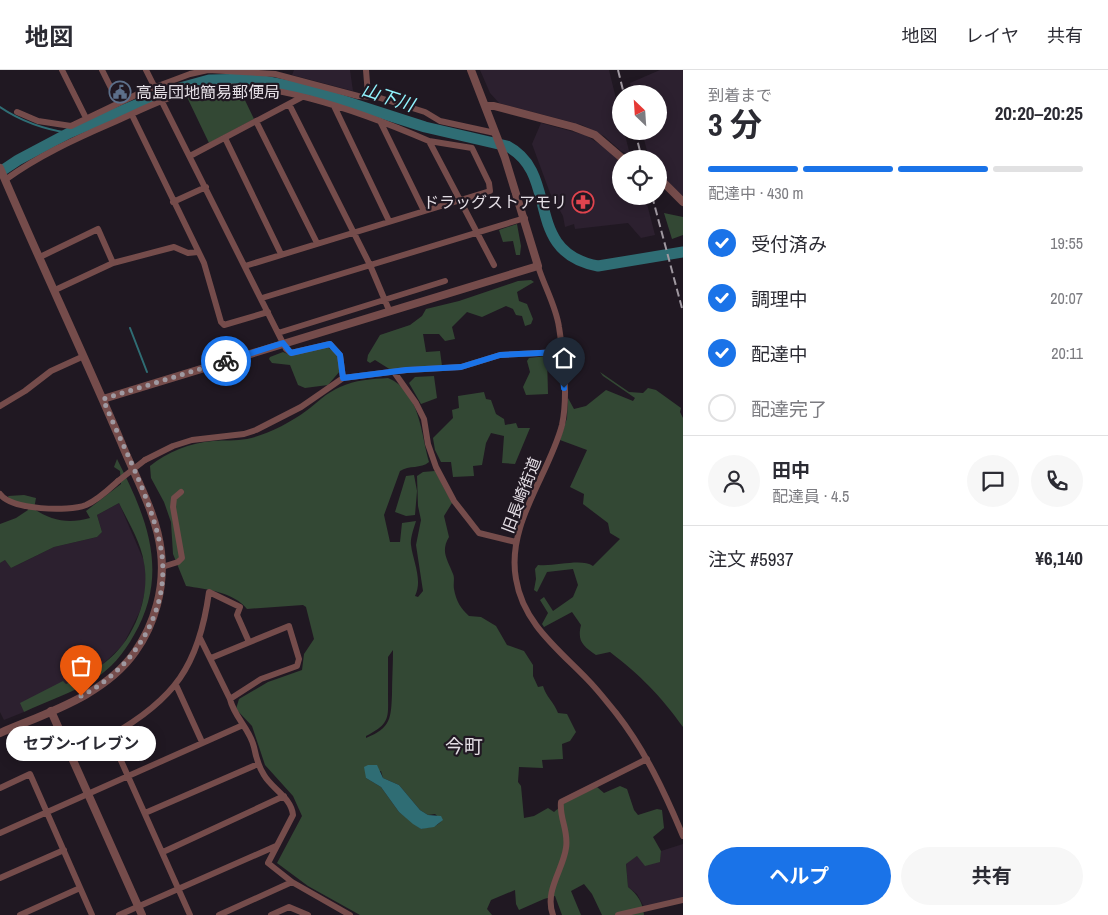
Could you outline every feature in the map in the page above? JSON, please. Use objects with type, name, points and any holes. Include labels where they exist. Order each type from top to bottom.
[{"type":"street","points":[[62,70],[86,118]]},
{"type":"street","points":[[102,70],[118,102]]},
{"type":"street","points":[[146,70],[283,343],[291,353],[330,344],[340,355],[343,378]]},
{"type":"street","points":[[17,112],[38,121],[71,126],[118,102],[156,90],[188,72],[208,70],[276,72],[358,96],[368,95],[417,109],[440,121],[496,135]]},
{"type":"street","points":[[366,70],[368,95]]},
{"type":"street","points":[[103,399],[538,266],[505,158],[471,70]]},
{"type":"street","points":[[5,180],[58,147],[188,91],[213,88],[270,90],[302,97],[380,121],[429,141],[472,148],[489,183],[490,191],[245,266]]},
{"type":"street","points":[[190,156],[302,97]]},
{"type":"street","points":[[289,104],[370,265],[389,310]]},
{"type":"street","points":[[334,106],[389,221]]},
{"type":"street","points":[[485,106],[494,106],[574,127],[595,135],[612,150]]},
{"type":"street","points":[[132,115],[198,252],[212,289],[221,322],[224,325],[268,312]]},
{"type":"street","points":[[256,121],[317,243]]},
{"type":"street","points":[[380,121],[424,211]]},
{"type":"street","points":[[224,138],[281,254]]},
{"type":"street","points":[[429,141],[494,265]]},
{"type":"street","points":[[0,168],[103,399],[155,525],[162,567],[158,600],[151,625],[134,654],[97,688],[51,711],[0,733]]},
{"type":"street","points":[[667,186],[683,202]]},
{"type":"street","points":[[173,202],[206,187]]},
{"type":"street","points":[[262,298],[524,218]]},
{"type":"street","points":[[40,257],[98,229],[113,263]]},
{"type":"street","points":[[55,290],[113,263],[174,247],[188,253],[198,252]]},
{"type":"street","name":"旧長崎街道","points":[[538,266],[559,327],[565,401],[562,423],[516,542],[516,579],[522,602],[538,630],[588,680],[617,715],[647,759],[669,802],[683,836]]},
{"type":"street","points":[[278,332],[445,281]]},
{"type":"street","points":[[1,498],[27,506],[76,508],[88,504],[104,494],[145,460],[173,446],[192,440],[244,434],[256,430],[301,408],[343,378],[461,367],[500,355],[561,352]]},
{"type":"street","points":[[0,406],[51,371],[84,356]]},
{"type":"street","points":[[394,372],[416,403],[424,419],[428,444],[436,467],[454,501],[479,533],[516,542]]},
{"type":"street","points":[[162,567],[178,562],[182,558],[174,507],[174,498],[181,492]]},
{"type":"street","points":[[190,915],[110,736],[134,722],[157,705],[176,684],[193,657],[200,638],[209,592],[240,606],[237,615],[249,642]]},
{"type":"street","points":[[211,658],[289,626],[299,659],[297,666],[262,679],[230,699]]},
{"type":"street","points":[[200,638],[230,699],[232,710],[243,725],[254,747],[254,756],[264,776],[284,796],[293,815],[268,863],[292,882],[350,915]]},
{"type":"street","points":[[176,684],[202,742]]},
{"type":"street","points":[[51,711],[142,915]]},
{"type":"street","points":[[0,833],[243,725]]},
{"type":"street","points":[[553,915],[551,890],[566,849],[567,836],[560,811],[561,802],[647,759]]},
{"type":"street","points":[[145,813],[258,764]]},
{"type":"street","points":[[0,788],[30,774],[92,915]]},
{"type":"street","points":[[163,852],[284,796]]},
{"type":"street","points":[[118,915],[276,846]]},
{"type":"street","points":[[0,878],[64,850]]},
{"type":"street","points":[[219,915],[292,882]]},
{"type":"street","points":[[20,915],[80,888]]},
{"type":"street","points":[[618,915],[683,900]]},
{"type":"street","points":[[271,915],[289,907],[308,915]]},
{"type":"shaded area","points":[[294,70],[350,70],[353,91],[292,75]]},
{"type":"shaded area","points":[[480,70],[609,70],[613,85],[612,140],[626,140],[629,150],[620,150],[604,136],[582,125],[499,103],[490,93]]},
{"type":"shaded area","points":[[660,70],[683,70],[683,196],[667,183],[667,150],[647,150],[644,140],[668,140],[668,85],[631,85],[630,83]]},
{"type":"shaded area","points":[[541,123],[585,135],[606,148],[612,154],[612,205],[647,205],[655,235],[641,238],[628,223],[575,229],[574,224],[565,227],[563,216],[550,193],[532,144]]},
{"type":"shaded area","points":[[119,503],[144,561],[147,584],[140,611],[123,645],[102,665],[66,684],[21,703],[24,712],[4,720],[0,712],[0,563],[5,560],[11,568],[54,547],[97,537],[102,532],[97,515]]},
{"type":"shaded area","points":[[683,844],[683,898],[644,907],[637,894],[628,887],[626,863],[637,856],[660,862],[661,851]]},
{"type":"green space","points":[[212,91],[241,92],[254,119],[209,143],[186,95]]},
{"type":"green space","points":[[664,213],[683,217],[683,235],[672,239]]},
{"type":"green space","points":[[517,224],[521,246],[520,255],[516,255],[513,241],[503,242],[499,230]]},
{"type":"green space","points":[[531,280],[534,282],[517,292],[519,301],[527,304],[533,319],[531,324],[525,326],[522,316],[516,315],[513,309],[506,306],[482,317],[467,312],[452,327],[455,339],[445,341],[439,334],[423,334],[426,352],[440,351],[442,366],[407,367],[391,370],[375,360],[370,363],[367,361],[368,355],[380,335],[410,325],[422,316],[426,309],[459,301],[518,281]]},
{"type":"green space","points":[[325,346],[337,353],[340,371],[328,385],[305,388],[298,385],[290,365],[272,363],[269,359],[283,352],[290,355]]},
{"type":"green space","points":[[547,356],[548,394],[526,395],[523,387],[530,372],[527,361],[529,358]]},
{"type":"green space","points":[[600,372],[629,392],[643,393],[648,388],[656,390],[681,408],[680,412],[683,418],[683,727],[641,678],[610,652],[596,655],[584,646],[580,635],[581,625],[572,612],[544,627],[542,624],[548,613],[540,600],[544,597],[553,611],[573,597],[578,585],[573,569],[547,572],[537,592],[534,590],[535,569],[538,565],[582,563],[593,566],[620,539],[610,533],[608,523],[583,504],[584,494],[570,487],[587,450],[560,440],[567,418],[568,398],[574,409],[586,406],[606,390],[633,401],[635,398]]},
{"type":"green space","points":[[434,376],[437,398],[421,404],[409,383],[415,377]]},
{"type":"green space","points":[[388,378],[399,384],[413,403],[418,414],[429,462],[422,466],[400,471],[384,515],[390,542],[400,542],[402,523],[416,521],[411,542],[418,577],[415,596],[418,597],[423,591],[416,545],[421,520],[418,506],[417,476],[423,472],[435,471],[452,503],[444,516],[449,537],[446,542],[445,552],[454,576],[454,589],[459,604],[469,616],[481,617],[496,626],[507,645],[524,651],[533,665],[533,676],[538,687],[543,686],[558,713],[567,714],[576,732],[570,741],[562,744],[563,759],[542,760],[543,768],[519,767],[518,782],[521,786],[524,818],[534,816],[548,808],[554,812],[567,801],[597,787],[604,793],[620,786],[627,789],[634,810],[638,815],[657,809],[662,810],[664,828],[653,837],[661,851],[660,862],[645,866],[637,856],[626,864],[628,887],[639,899],[644,915],[602,915],[592,894],[584,884],[571,891],[581,915],[562,915],[555,896],[519,910],[516,904],[515,890],[491,900],[487,909],[492,915],[360,915],[308,886],[277,863],[302,816],[293,796],[265,765],[252,726],[236,709],[239,699],[268,682],[302,670],[304,654],[314,639],[306,607],[303,605],[247,609],[227,595],[186,586],[173,554],[171,522],[164,502],[151,478],[150,466],[171,452],[187,446],[204,442],[247,439],[262,435],[293,420],[335,389],[358,381]],"holes":[[[393,650],[390,716],[385,726],[366,738],[366,736],[384,723],[388,714],[388,657]],[[381,771],[383,778],[399,785],[420,810],[428,815],[435,814],[442,820],[440,823],[436,826],[421,829],[399,812],[381,787],[366,778]]]},
{"type":"green space","points":[[484,392],[486,399],[491,400],[496,414],[504,419],[505,425],[516,423],[518,428],[530,428],[515,464],[502,463],[504,436],[491,433],[486,443],[482,465],[473,466],[474,476],[453,477],[451,462],[441,462],[435,450],[433,438],[453,418],[452,410],[459,408],[458,396]]},
{"type":"green space","points":[[117,459],[145,524],[150,546],[151,590],[145,612],[126,648],[106,671],[77,689],[24,712],[20,703],[63,681],[66,684],[92,671],[121,647],[130,634],[142,606],[145,591],[144,563],[134,532],[119,503],[97,515],[102,532],[97,537],[54,547],[11,568],[5,560],[0,563],[0,524],[16,518],[28,510],[26,504],[10,501],[8,496],[24,495],[36,498],[34,509],[54,519],[75,521],[90,518],[86,511],[121,484],[120,471],[114,467]]},
{"type":"green space","points":[[414,475],[417,491],[415,515],[406,516],[395,512],[406,476]]},
{"type":"water","points":[[377,765],[383,778],[399,785],[420,810],[428,815],[441,816],[443,820],[434,827],[421,829],[413,824],[399,812],[381,787],[366,778],[364,767]]},
{"type":"waterway","name":"山下川","points":[[0,172],[18,160],[69,133],[169,91],[209,80],[253,79],[310,90],[425,127],[507,146],[523,159],[533,175],[550,229],[559,245],[574,258],[598,266],[683,252]]},
{"type":"waterway","points":[[0,107],[16,117],[33,124],[69,133]]},
{"type":"waterway","points":[[130,328],[147,372]]},
{"type":"railway","points":[[618,70],[622,85]]},
{"type":"railway","points":[[637,140],[640,150]]},
{"type":"railway","points":[[654,205],[683,312]]},
{"type":"way so far","points":[[81,696],[97,688],[134,654],[151,625],[158,600],[162,567],[161,550],[155,525],[103,399],[226,361]]},
{"type":"place","name":"高島団地簡易郵便局","points":[[120,92]]},
{"type":"place","name":"ドラッグストアモリ","points":[[583,202]]},
{"type":"place","name":"セブン-イレブン","points":[[81,696]]},
{"type":"district","name":"今町","points":[[464,746]]},
{"type":"route","points":[[226,361],[283,343],[288,352],[291,353],[323,344],[330,344],[340,355],[343,378],[388,374],[406,370],[461,367],[500,355],[561,352],[564,388]]}]
